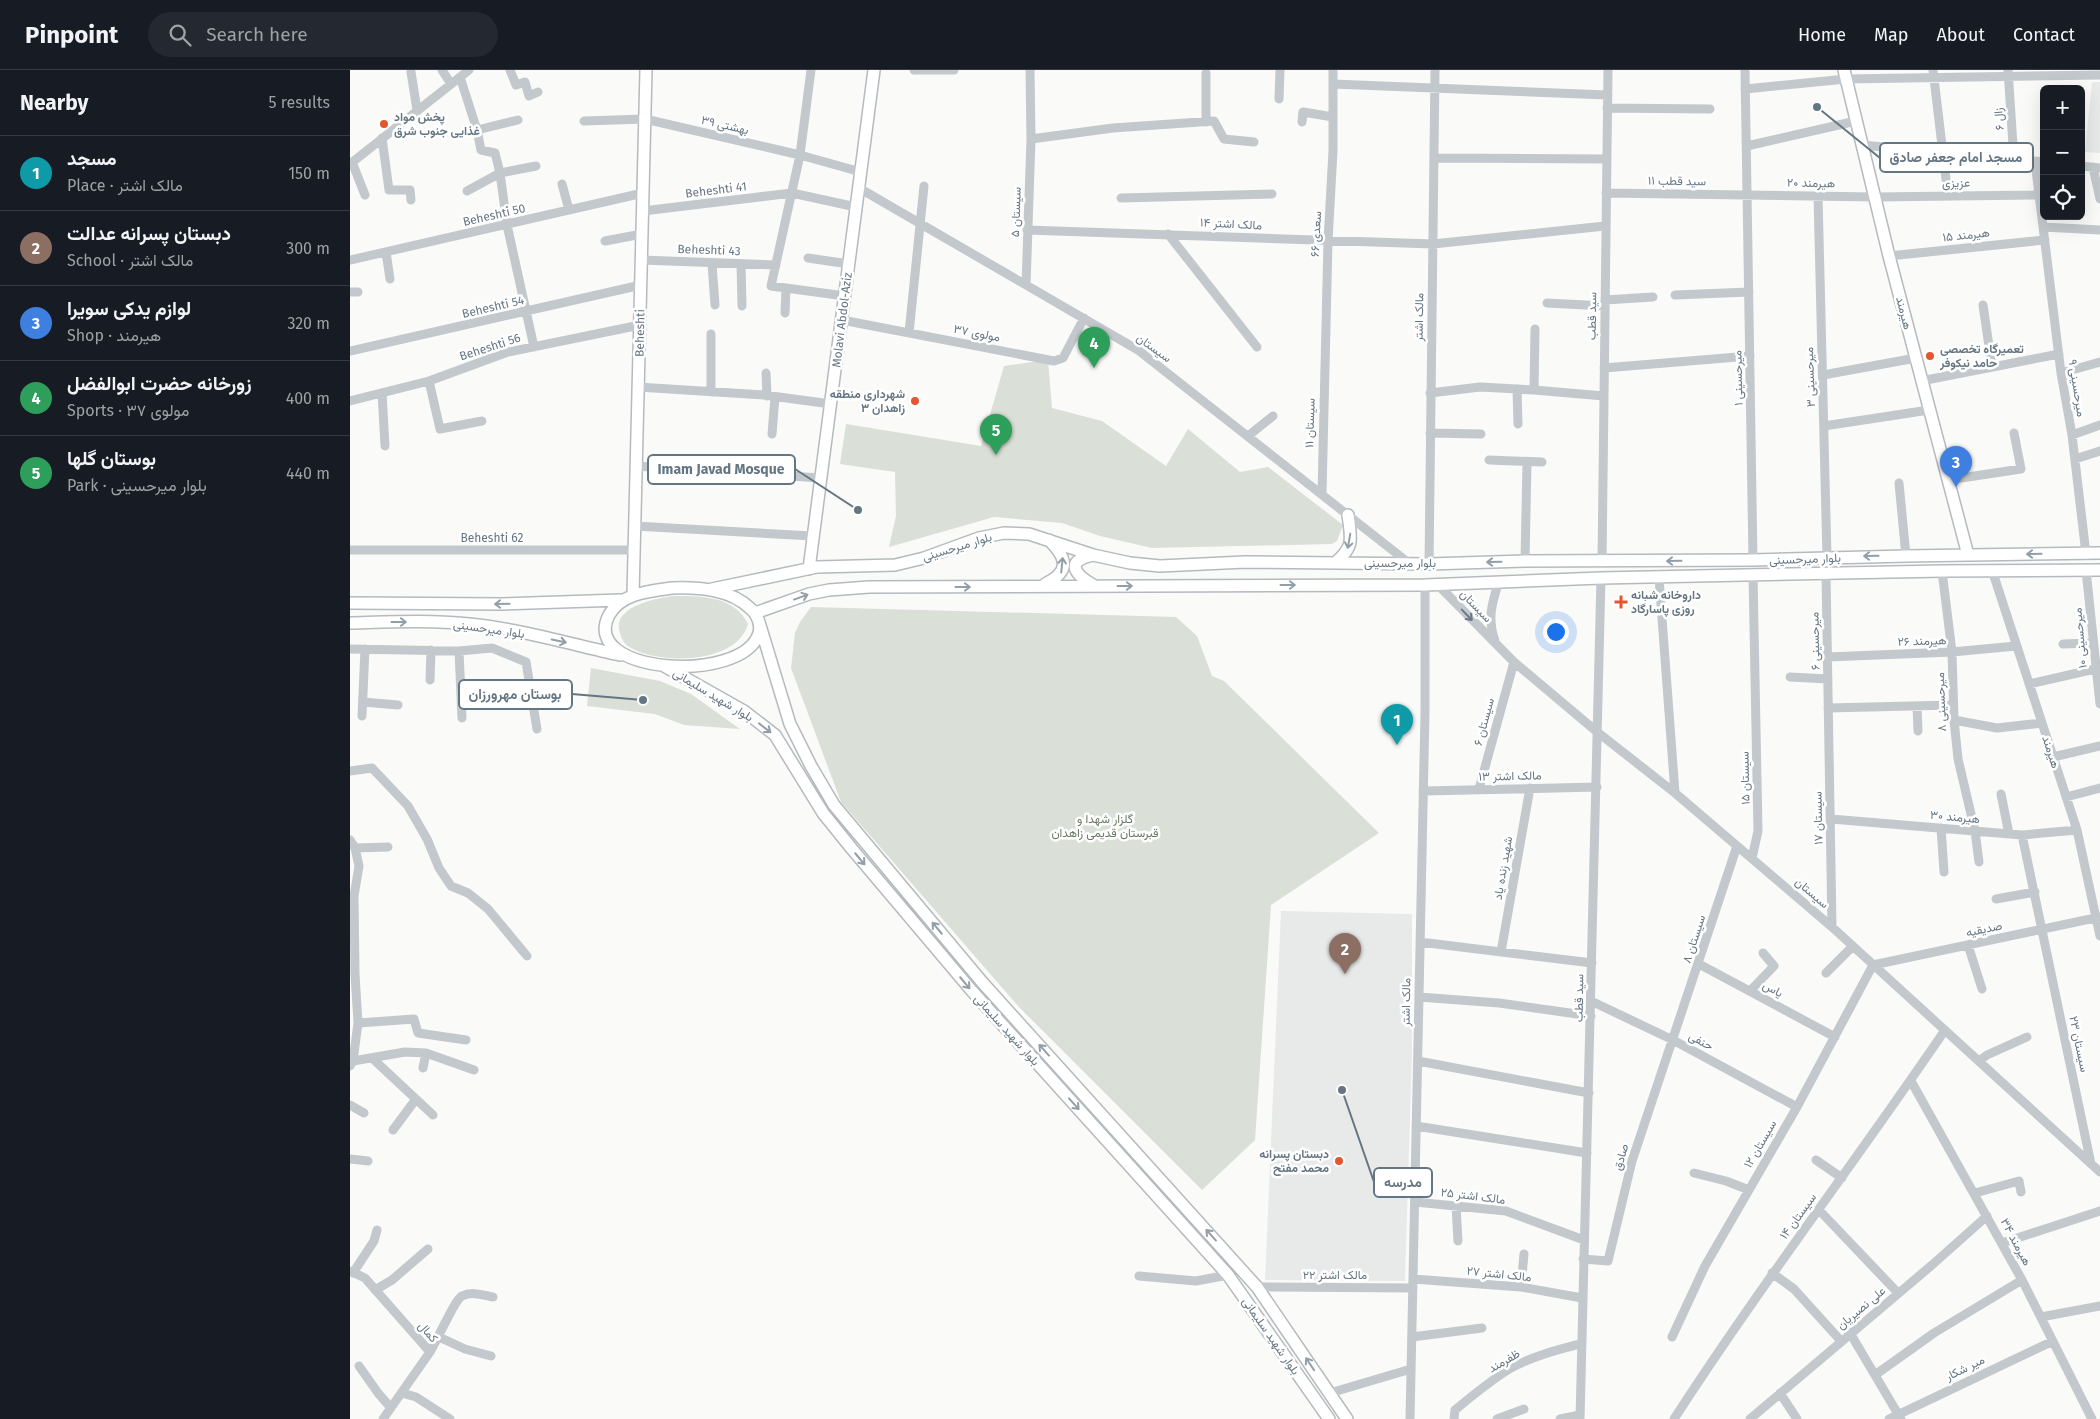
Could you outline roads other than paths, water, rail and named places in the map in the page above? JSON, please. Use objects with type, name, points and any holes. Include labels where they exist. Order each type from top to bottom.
[{"type":"main road","name":"Beheshti","points":[[634,595],[646,70]]},
{"type":"main road","name":"Molavi Abdol-Aziz","points":[[809,569],[874,70]]},
{"type":"main road","name":"هیرمند","points":[[1845,74],[1889,256],[1968,555]]},
{"type":"main road","points":[[1335,563],[1346,553],[1351,544],[1348,515]]},
{"type":"main road","name":"بلوار میرحسینی","points":[[350,604],[502,604],[621,600],[634,595],[672,588],[712,589],[817,567],[895,565],[924,558],[979,538],[1004,533],[1029,534],[1048,538],[1093,555],[1130,563],[1160,566],[1245,562],[1429,564],[1525,561],[1707,561],[2100,554]]},
{"type":"main road","points":[[1041,586],[1057,578],[1062,572],[1064,564],[1058,549],[1048,538]]},
{"type":"main road","points":[[2064,554],[2065,570]]},
{"type":"main road","points":[[1093,555],[1081,558],[1076,562],[1075,567],[1080,577],[1094,586]]},
{"type":"main road","points":[[1706,577],[1707,561]]},
{"type":"main road","name":"بلوار میرحسینی","points":[[757,618],[809,594],[829,590],[869,587],[1426,585],[1601,578],[1992,570],[2100,570]]},
{"type":"main road","points":[[664,666],[696,666],[737,656],[753,644],[760,631],[757,618],[739,600],[712,589]]},
{"type":"main road","points":[[621,600],[610,613],[604,628],[609,644],[625,656]]},
{"type":"main road","name":"بلوار شهید سلیمانی","points":[[757,618],[790,724],[811,766],[834,805],[982,982],[1257,1287],[1347,1417]]},
{"type":"main road","name":"بلوار میرحسینی","points":[[350,622],[470,624],[504,629],[664,666]]},
{"type":"main road","name":"بلوار شهید سلیمانی","points":[[664,666],[744,711],[775,736],[824,813],[852,849],[972,991],[1228,1275],[1329,1419]]},
{"type":"street","points":[[442,70],[451,84]]},
{"type":"street","points":[[365,195],[351,163],[469,70]]},
{"type":"street","points":[[510,70],[516,85],[525,82],[529,96],[538,92]]},
{"type":"street","points":[[811,70],[800,155],[771,286],[845,296]]},
{"type":"street","points":[[914,70],[954,70]]},
{"type":"street","name":"سیستان ۵","points":[[1026,285],[1031,139],[1030,70]]},
{"type":"street","points":[[1279,100],[1280,70]]},
{"type":"street","name":"سعدی ۶۶","points":[[1325,352],[1333,70]]},
{"type":"street","name":"مالک اشتر","points":[[1429,564],[1435,70]]},
{"type":"street","name":"سید قطب","points":[[1602,562],[1608,70]]},
{"type":"street","name":"میرحسینی ۱","points":[[1745,70],[1754,560]]},
{"type":"street","points":[[411,72],[417,110]]},
{"type":"street","points":[[1206,73],[1206,122]]},
{"type":"street","points":[[1745,90],[1845,74],[2008,73],[2100,75]]},
{"type":"street","name":"زال ۶","points":[[2008,73],[2014,160]]},
{"type":"street","points":[[1934,74],[1948,196]]},
{"type":"street","points":[[460,77],[477,130],[481,150],[495,153],[500,173],[507,225],[534,347]]},
{"type":"street","points":[[1333,84],[1608,95]]},
{"type":"street","points":[[1607,108],[1710,109]]},
{"type":"street","points":[[1302,122],[1303,112],[1333,117]]},
{"type":"street","name":"بهشتی ۳۹","points":[[584,121],[645,119],[800,155],[861,172]]},
{"type":"street","points":[[477,130],[518,120]]},
{"type":"street","points":[[1031,139],[1113,128],[1214,121],[1224,139],[1254,142]]},
{"type":"street","points":[[1746,146],[1856,121]]},
{"type":"street","points":[[382,138],[388,190],[410,190],[411,200]]},
{"type":"street","points":[[1862,144],[2039,162]]},
{"type":"street","points":[[1435,158],[1606,159]]},
{"type":"street","name":"میرحسینی ۹","points":[[2039,162],[2039,194],[2061,372],[2072,435],[2086,554]]},
{"type":"street","points":[[467,191],[500,173],[536,166]]},
{"type":"street","points":[[2096,167],[2100,199]]},
{"type":"street","points":[[562,184],[569,210]]},
{"type":"street","points":[[909,333],[924,186]]},
{"type":"street","name":"سیستان","points":[[859,188],[1138,350],[1410,564]]},
{"type":"street","name":"Beheshti 50","points":[[350,260],[643,193]]},
{"type":"street","name":"Beheshti 41","points":[[642,211],[792,193],[856,207]]},
{"type":"street","name":"سید قطب ۱۱","points":[[1606,193],[1748,194]]},
{"type":"street","points":[[1121,198],[1272,194]]},
{"type":"street","name":"هیرمند ۲۰","points":[[1748,194],[1875,197]]},
{"type":"street","name":"عزیزی","points":[[1875,197],[2039,194]]},
{"type":"street","name":"میرحسینی ۳","points":[[1818,196],[1827,558]]},
{"type":"street","name":"مالک اشتر ۱۴","points":[[1028,230],[1433,244],[1605,226]]},
{"type":"street","points":[[2043,227],[2100,230]]},
{"type":"street","points":[[604,242],[642,234]]},
{"type":"street","points":[[1168,234],[1257,347]]},
{"type":"street","name":"هیرمند ۱۵","points":[[1889,256],[2045,240]]},
{"type":"street","points":[[386,252],[390,280]]},
{"type":"street","points":[[808,258],[849,264]]},
{"type":"street","name":"Beheshti 43","points":[[641,260],[776,265]]},
{"type":"street","points":[[712,264],[715,305]]},
{"type":"street","points":[[741,264],[742,306]]},
{"type":"street","name":"Beheshti 54","points":[[350,351],[641,285]]},
{"type":"street","points":[[785,313],[786,288]]},
{"type":"street","points":[[1675,296],[1750,292]]},
{"type":"street","points":[[1546,303],[1605,303],[1653,298]]},
{"type":"street","points":[[1983,305],[1992,367]]},
{"type":"street","name":"مولوی ۳۷","points":[[842,320],[1054,361],[1063,358],[1084,318]]},
{"type":"street","name":"Beheshti 56","points":[[350,401],[429,381],[508,352],[640,325]]},
{"type":"street","points":[[1534,390],[1535,330]]},
{"type":"street","points":[[711,334],[711,392]]},
{"type":"street","name":"سیستان ۱۱","points":[[1322,494],[1325,352]]},
{"type":"street","points":[[1921,380],[2059,354]]},
{"type":"street","points":[[1604,368],[1750,356]]},
{"type":"street","points":[[1823,375],[1916,358]]},
{"type":"street","points":[[2061,372],[2100,362]]},
{"type":"street","points":[[766,373],[771,397],[772,434]]},
{"type":"street","points":[[429,381],[440,429],[482,421]]},
{"type":"street","points":[[638,387],[731,393],[830,404]]},
{"type":"street","points":[[1430,393],[1480,387],[1604,396]]},
{"type":"street","points":[[1517,389],[1518,424]]},
{"type":"street","points":[[382,393],[386,446]]},
{"type":"street","points":[[1824,426],[1929,410]]},
{"type":"street","points":[[1248,436],[1273,416]]},
{"type":"street","points":[[2072,435],[2100,426]]},
{"type":"street","points":[[1948,480],[2021,469],[2014,433]]},
{"type":"street","points":[[1430,434],[1481,434]]},
{"type":"street","points":[[2075,459],[2100,451]]},
{"type":"street","points":[[1489,460],[1542,462]]},
{"type":"street","points":[[1525,561],[1527,462]]},
{"type":"street","points":[[636,466],[821,478]]},
{"type":"street","points":[[1899,483],[1906,556]]},
{"type":"street","points":[[635,526],[813,536]]},
{"type":"street","name":"Beheshti 62","points":[[350,550],[634,550]]},
{"type":"street","name":"هیرمند","points":[[1992,570],[2077,830],[2098,918],[2100,936]]},
{"type":"street","name":"میرحسینی ۱۰","points":[[2086,570],[2100,704]]},
{"type":"street","name":"میرحسینی ۸","points":[[1942,571],[1952,652],[1953,705],[1958,759],[1975,831],[1979,862]]},
{"type":"street","name":"میرحسینی ۶","points":[[1826,574],[1828,708]]},
{"type":"street","name":"سیستان ۱۵","points":[[1752,858],[1758,831],[1754,575]]},
{"type":"street","name":"سید قطب","points":[[1580,1417],[1580,1344],[1592,1001],[1597,787],[1596,731],[1601,578]]},
{"type":"street","points":[[1659,578],[1675,793]]},
{"type":"street","name":"سیستان","points":[[1497,645],[1490,628],[1490,616],[1499,581]]},
{"type":"street","name":"سیستان","points":[[1438,584],[1514,662],[1596,731],[1675,793],[1832,927],[2100,1172]]},
{"type":"street","name":"مالک اشتر","points":[[1410,1419],[1426,585]]},
{"type":"street","points":[[2063,644],[2093,643]]},
{"type":"street","name":"هیرمند ۲۶","points":[[1827,657],[1952,652],[2016,646]]},
{"type":"street","points":[[350,648],[459,651],[492,648],[526,662],[537,729]]},
{"type":"street","points":[[362,716],[366,649]]},
{"type":"street","points":[[430,680],[431,650]]},
{"type":"street","points":[[459,651],[462,718]]},
{"type":"street","name":"سیستان ۶","points":[[1479,789],[1514,662]]},
{"type":"street","points":[[2029,684],[2095,670]]},
{"type":"street","points":[[1790,677],[1828,679]]},
{"type":"street","points":[[362,702],[398,705]]},
{"type":"street","points":[[1828,708],[1953,705]]},
{"type":"street","points":[[1917,706],[1918,731]]},
{"type":"street","name":"سیستان ۱۷","points":[[1828,708],[1832,927]]},
{"type":"street","points":[[1954,720],[1997,728],[2042,724]]},
{"type":"street","points":[[2053,757],[2100,746]]},
{"type":"street","points":[[350,771],[372,768],[408,806],[427,839],[438,868],[451,886],[468,894],[488,909],[527,956]]},
{"type":"street","name":"مالک اشتر ۱۳","points":[[1423,791],[1597,787]]},
{"type":"street","name":"شهید زنده یاد","points":[[1501,952],[1530,788]]},
{"type":"street","points":[[2066,797],[2100,788]]},
{"type":"street","points":[[2001,794],[2009,834]]},
{"type":"street","name":"هیرمند ۳۰","points":[[1831,819],[2022,835],[2077,830]]},
{"type":"street","points":[[1941,828],[1944,872]]},
{"type":"street","name":"سیستان ۲۳","points":[[2022,835],[2091,1164]]},
{"type":"street","points":[[388,847],[352,844],[359,866],[353,882],[352,906],[355,1028],[351,1063],[405,1052],[426,1053],[474,1070]]},
{"type":"street","name":"سیستان ۸","points":[[1673,1040],[1737,846]]},
{"type":"street","points":[[1996,899],[2034,892]]},
{"type":"street","name":"صدیقیه","points":[[1873,965],[2098,918]]},
{"type":"street","points":[[1420,942],[1592,964]]},
{"type":"street","points":[[1968,945],[1982,989]]},
{"type":"street","points":[[1826,973],[1852,946]]},
{"type":"street","points":[[1750,991],[1774,966],[1763,953]]},
{"type":"street","name":"یاس","points":[[1699,964],[1835,1037]]},
{"type":"street","name":"سیستان ۱۲","points":[[1672,1337],[1705,1266],[1797,1107],[1873,965]]},
{"type":"street","points":[[1419,997],[1499,1003],[1591,1016]]},
{"type":"street","name":"حنفی","points":[[1592,1001],[1673,1040],[1797,1107]]},
{"type":"street","points":[[355,1028],[414,1019],[418,1033],[466,1040]]},
{"type":"street","name":"سیستان ۱۴","points":[[1674,1419],[1718,1350],[1911,1081],[1945,1030]]},
{"type":"street","points":[[1979,1061],[1987,1055],[2027,1037]]},
{"type":"street","name":"صادق","points":[[1583,1259],[1608,1261],[1632,1161],[1673,1040]]},
{"type":"street","points":[[423,1068],[426,1053]]},
{"type":"street","points":[[372,1058],[433,1115]]},
{"type":"street","points":[[1418,1061],[1589,1093]]},
{"type":"street","name":"هیرمند ۳۴","points":[[1911,1081],[2022,1280],[2092,1419]]},
{"type":"street","points":[[393,1130],[416,1099]]},
{"type":"street","points":[[350,1105],[364,1113]]},
{"type":"street","points":[[1416,1126],[1587,1153]]},
{"type":"street","points":[[350,1159],[368,1161]]},
{"type":"street","points":[[1816,1160],[1842,1178]]},
{"type":"street","points":[[1694,1173],[1726,1180],[1748,1190]]},
{"type":"street","points":[[1975,1193],[2019,1181],[2021,1192]]},
{"type":"street","name":"مالک اشتر ۲۵","points":[[1415,1202],[1506,1211],[1584,1240]]},
{"type":"street","points":[[1456,1206],[1458,1241]]},
{"type":"street","points":[[1819,1210],[1898,1293]]},
{"type":"street","points":[[2002,1243],[2100,1211]]},
{"type":"street","name":"علی نصیریان","points":[[1750,1419],[1987,1216]]},
{"type":"street","points":[[351,1272],[374,1242],[378,1230]]},
{"type":"street","points":[[375,1290],[392,1280],[428,1249]]},
{"type":"street","points":[[1520,1287],[1524,1254]]},
{"type":"street","name":"کمال","points":[[351,1272],[365,1278],[430,1352],[383,1419]]},
{"type":"street","points":[[1772,1273],[1794,1289],[1841,1341]]},
{"type":"street","points":[[1139,1276],[1196,1281],[1228,1275]]},
{"type":"street","points":[[1875,1375],[1934,1334],[2022,1280]]},
{"type":"street","name":"مالک اشتر ۲۲","points":[[1257,1287],[1413,1283]]},
{"type":"street","name":"مالک اشتر ۲۷","points":[[1413,1283],[1520,1287],[1582,1298]]},
{"type":"street","points":[[430,1352],[455,1302],[462,1296],[475,1293],[493,1297]]},
{"type":"street","points":[[2041,1317],[2100,1306]]},
{"type":"street","points":[[1412,1337],[1482,1328]]},
{"type":"street","points":[[1850,1333],[1899,1417]]},
{"type":"street","points":[[439,1337],[465,1349],[491,1356]]},
{"type":"street","name":"میر شکار","points":[[1889,1419],[1899,1417],[2053,1341]]},
{"type":"street","name":"ظفرمند","points":[[1454,1419],[1455,1410],[1511,1368],[1545,1354],[1580,1344]]},
{"type":"street","points":[[359,1366],[391,1408]]},
{"type":"street","points":[[1330,1393],[1412,1369]]},
{"type":"street","points":[[402,1392],[416,1397],[450,1419]]},
{"type":"street","points":[[1780,1393],[1797,1419]]},
{"type":"street","points":[[1497,1419],[1524,1409]]},
{"type":"street","points":[[1560,1419],[1580,1417]]},
{"type":"place","name":"مسجد امام جعفر صادق","points":[[1817,107]]},
{"type":"place","name":"پخش مواد غذایی جنوب شرق","points":[[384,124]]},
{"type":"place","name":"تعمیرگاه تخصصی حامد نیکوفر","points":[[1930,356]]},
{"type":"place","name":"زورخانه حضرت ابوالفضل","points":[[1094,368]]},
{"type":"place","name":"شهرداری منطقه ۳ زاهدان","points":[[915,401]]},
{"type":"place","name":"بوستان گلها","points":[[996,455]]},
{"type":"place","name":"لوازم یدکی سویرا","points":[[1956,487]]},
{"type":"place","name":"Imam Javad Mosque","points":[[858,510]]},
{"type":"place","name":"داروخانه شبانه روزی پاسارگاد","points":[[1621,602]]},
{"type":"place","name":"بوستان مهرورزان","points":[[643,700]]},
{"type":"place","name":"مسجد","points":[[1397,745]]},
{"type":"place","name":"دبستان پسرانه عدالت","points":[[1345,974]]},
{"type":"place","name":"مدرسه","points":[[1342,1090]]},
{"type":"place","name":"دبستان پسرانه محمد مفتح","points":[[1339,1161]]},
{"type":"park label","name":"گلزار شهدا و قبرستان قدیمی زاهدان","points":[[1105,826]]}]
